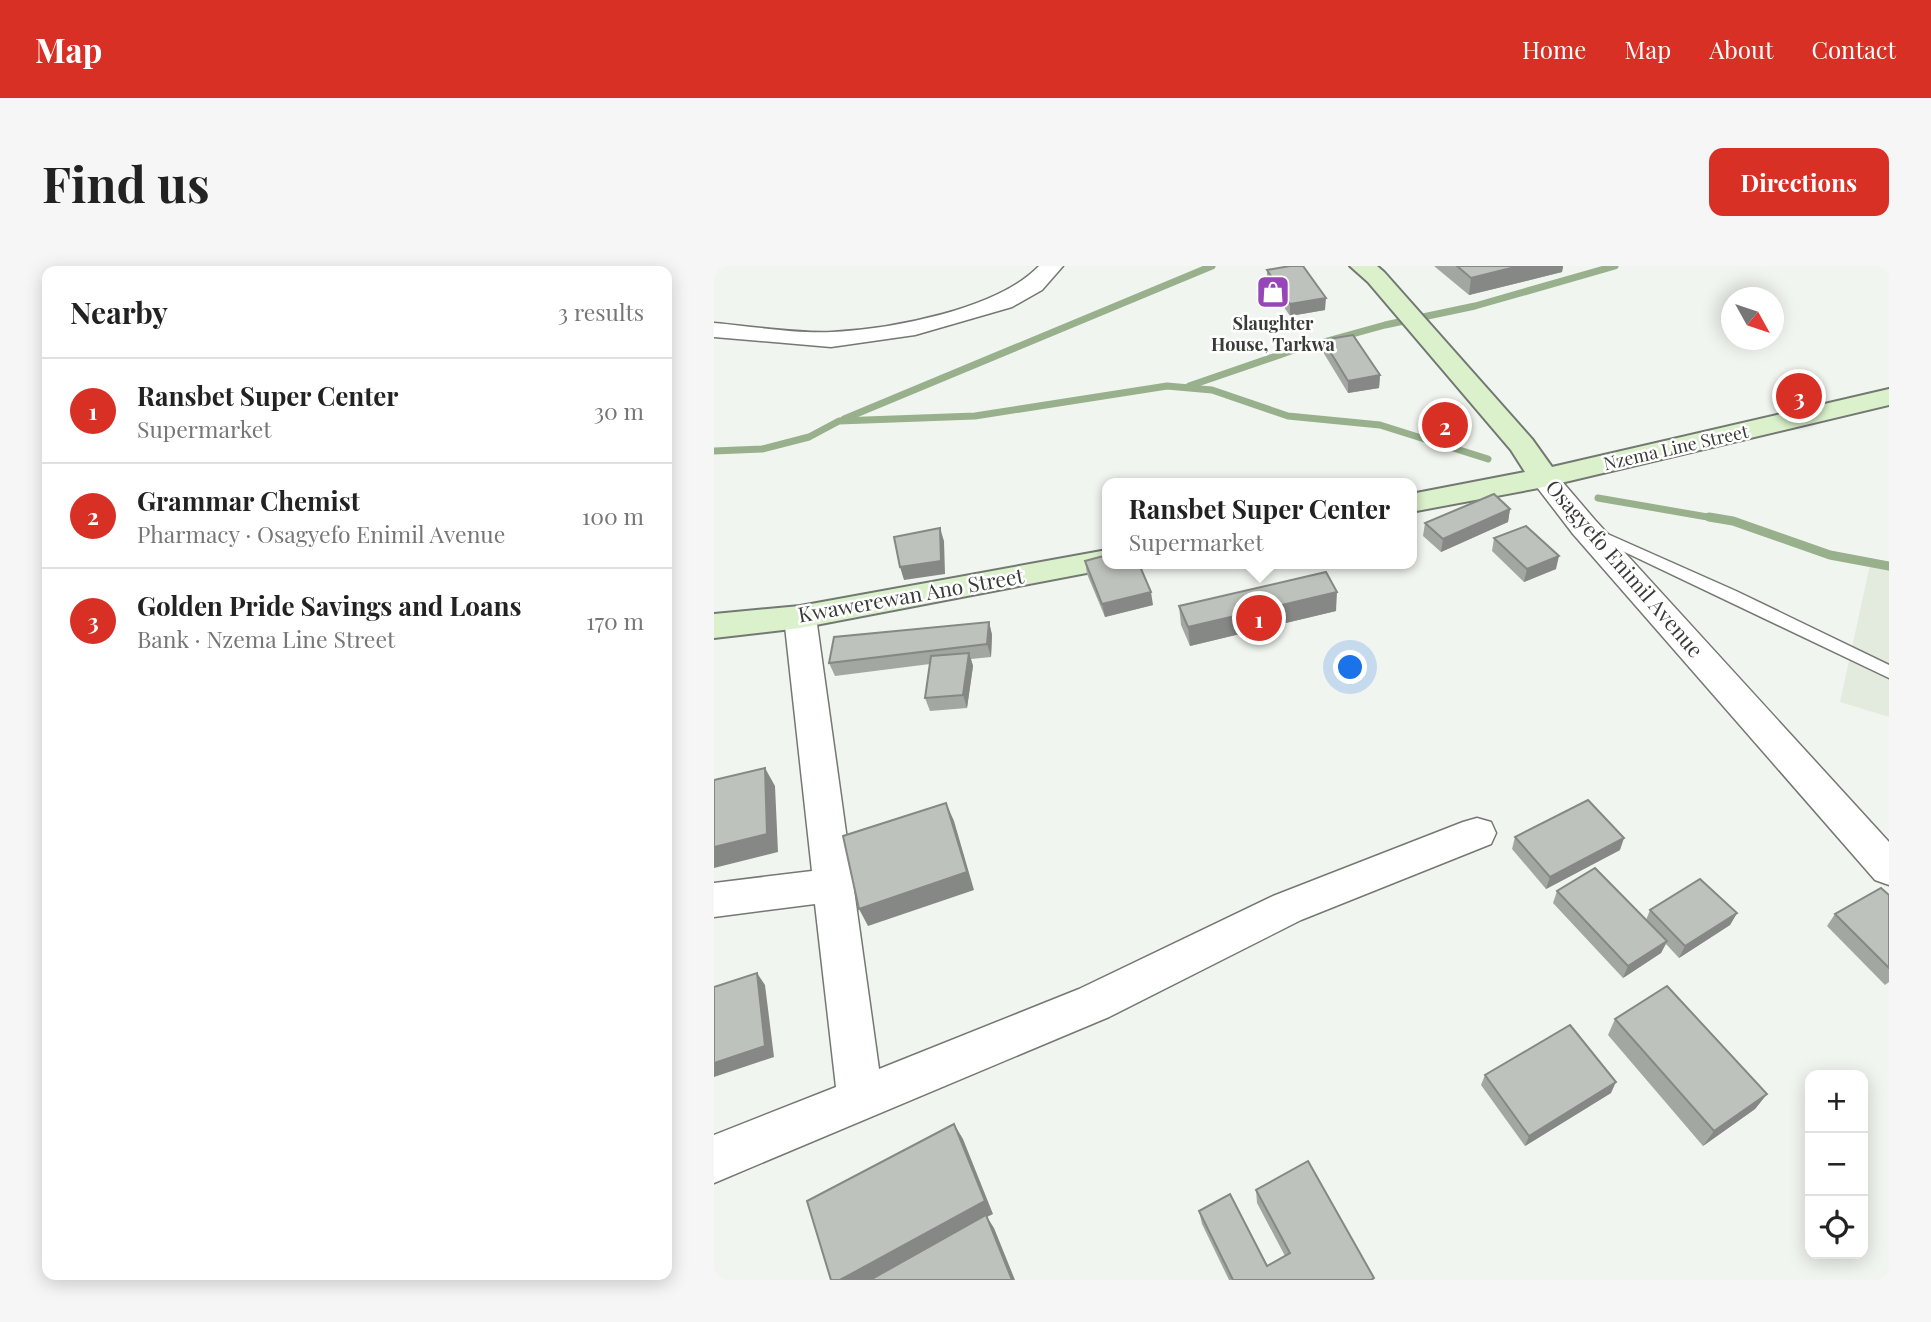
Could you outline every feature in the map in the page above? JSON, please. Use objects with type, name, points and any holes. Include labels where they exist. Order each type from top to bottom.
[{"type":"street","points":[[714,330],[831,340],[915,328],[1004,302],[1034,285],[1052,266]]},
{"type":"street","name":"Osagyefo Enimil Avenue","points":[[1362,266],[1376,277],[1513,435],[1584,527],[1889,869]]},
{"type":"street","name":"Nzema Line Street","points":[[1544,478],[1888,399]]},
{"type":"street","points":[[1417,502],[1544,478]]},
{"type":"street","name":"Kwawerewan Ano Street","points":[[714,626],[800,617],[1102,561]]},
{"type":"street","points":[[800,617],[860,1100]]},
{"type":"street","points":[[714,1158],[1094,1003],[1287,908],[1477,833]]},
{"type":"street","points":[[714,900],[833,885]]},
{"type":"lane","points":[[1584,527],[1889,672]]},
{"type":"shaded area","points":[[1870,565],[1889,570],[1889,717],[1840,702]]},
{"type":"building","points":[[1303,266],[1326,298],[1290,304],[1267,270]]},
{"type":"building","points":[[1457,266],[1519,266],[1471,278]]},
{"type":"building","points":[[1353,335],[1380,375],[1348,381],[1323,340]]},
{"type":"building","points":[[1494,494],[1510,509],[1443,539],[1425,523]]},
{"type":"building","points":[[1526,526],[1559,556],[1527,569],[1494,538]]},
{"type":"building","points":[[940,528],[941,561],[900,567],[894,537]]},
{"type":"building","points":[[1102,556],[1102,569],[1141,569],[1151,592],[1102,604],[1085,561]]},
{"type":"building","points":[[1326,572],[1337,592],[1188,627],[1179,606]]},
{"type":"building","points":[[989,622],[987,644],[829,663],[834,637]]},
{"type":"building","points":[[969,653],[963,695],[925,698],[931,656]]},
{"type":"building","points":[[765,768],[767,834],[714,847],[714,780]]},
{"type":"building","points":[[1588,800],[1624,838],[1550,877],[1515,837]]},
{"type":"building","points":[[946,803],[967,872],[859,909],[843,836]]},
{"type":"building","points":[[1595,868],[1667,941],[1628,966],[1557,891]]},
{"type":"building","points":[[1700,879],[1737,913],[1685,946],[1650,910]]},
{"type":"building","points":[[1881,888],[1889,895],[1889,968],[1835,914]]},
{"type":"building","points":[[757,973],[765,1046],[714,1063],[714,987]]},
{"type":"building","points":[[1667,986],[1767,1094],[1714,1131],[1615,1019]]},
{"type":"building","points":[[1570,1025],[1616,1082],[1529,1136],[1485,1075]]},
{"type":"building","points":[[954,1124],[985,1201],[840,1280],[831,1280],[807,1201]]},
{"type":"building","points":[[1308,1161],[1374,1278],[1233,1280],[1199,1211],[1230,1194],[1267,1266],[1290,1253],[1256,1190]]},
{"type":"building","points":[[986,1215],[1012,1280],[870,1280]]},
{"type":"waterway","points":[[844,419],[1212,266]]},
{"type":"waterway","points":[[1189,386],[1291,351],[1385,325],[1475,306],[1615,266]]},
{"type":"waterway","points":[[714,451],[762,449],[809,437],[839,421],[975,416],[1167,386],[1212,390],[1288,416],[1380,425],[1488,459]]},
{"type":"waterway","points":[[1598,498],[1719,519]]},
{"type":"waterway","points":[[1709,517],[1733,521],[1830,555],[1889,566]]},
{"type":"place","name":"Slaughter House, Tarkwa","points":[[1273,292]]},
{"type":"place","name":"Golden Pride Savings and Loans","points":[[1799,396]]},
{"type":"place","name":"Grammar Chemist","points":[[1445,425]]},
{"type":"place","name":"Ransbet Super Center","points":[[1259,618]]}]
